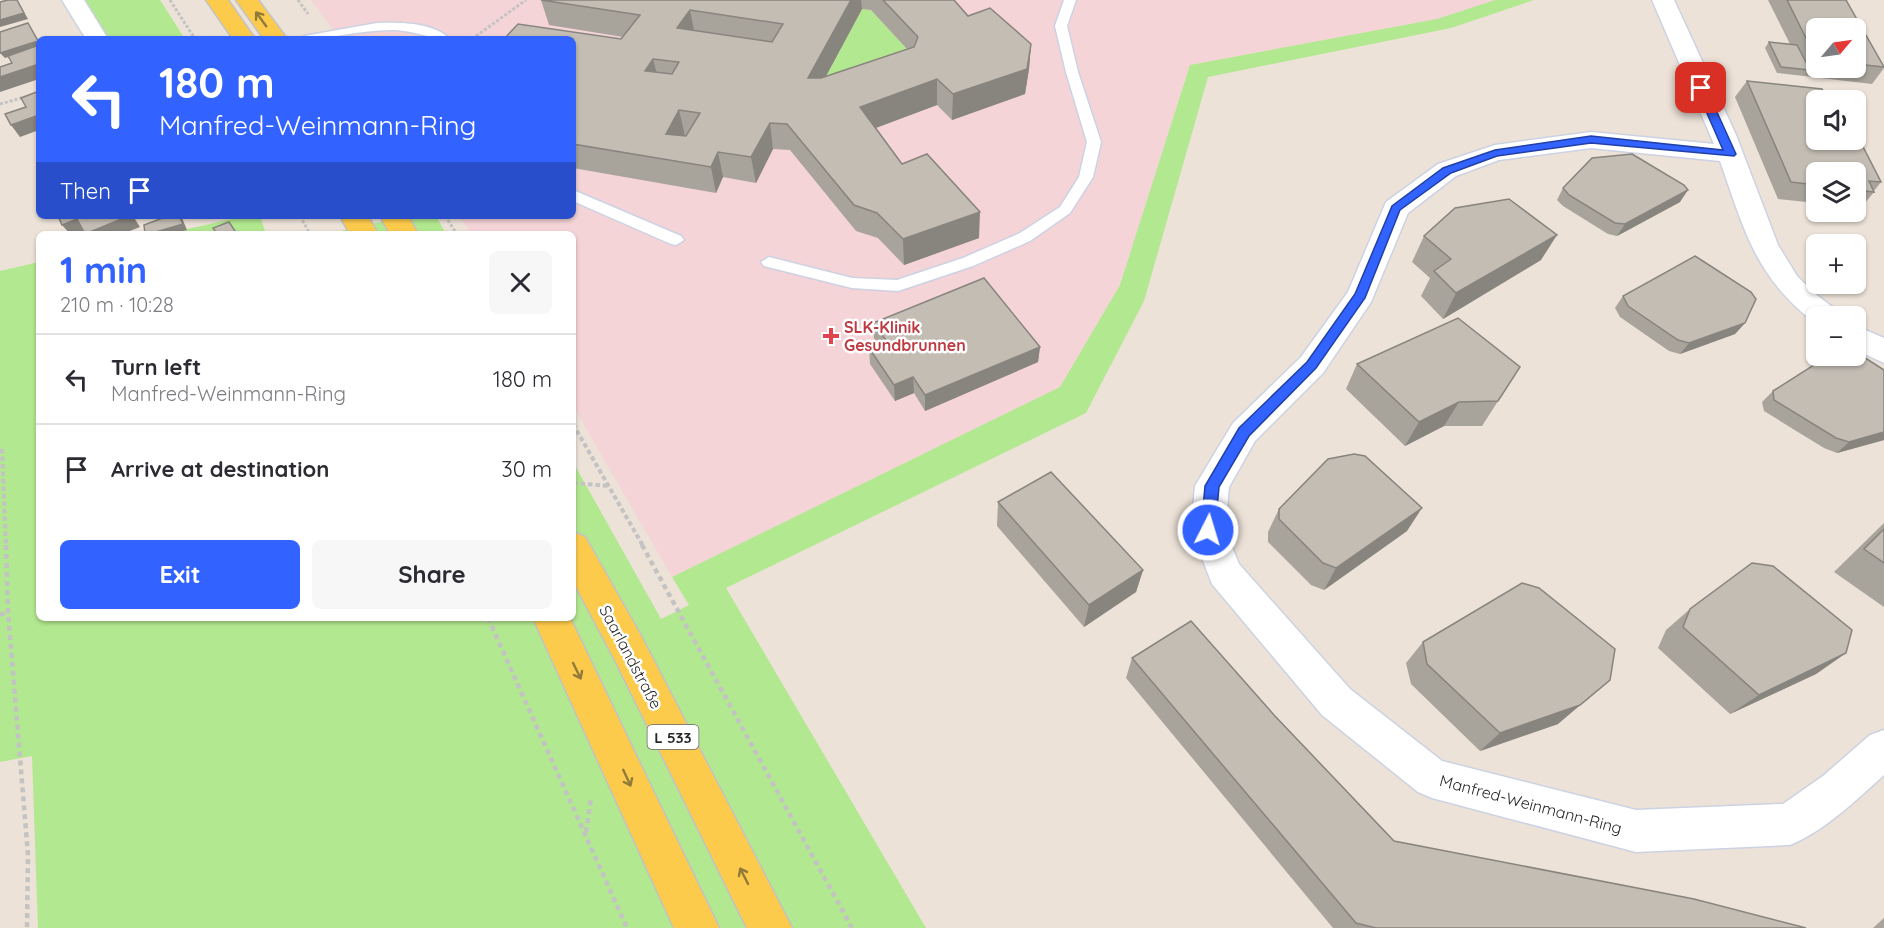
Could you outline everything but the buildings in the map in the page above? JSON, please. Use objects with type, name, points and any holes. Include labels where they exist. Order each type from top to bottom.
[{"type":"main road","points":[[218,0],[242,36]]},
{"type":"main road","points":[[247,0],[274,36]]},
{"type":"main road","name":"Saarlandstraße","points":[[576,553],[628,648],[770,928]]},
{"type":"main road","points":[[552,621],[697,928]]},
{"type":"street","points":[[73,0],[95,36]]},
{"type":"street","points":[[1663,0],[1730,154],[1762,246],[1782,279],[1813,306]]},
{"type":"street","name":"Manfred-Weinmann-Ring","points":[[1730,154],[1591,140],[1495,153],[1447,170],[1396,208],[1361,295],[1312,365],[1244,432],[1212,486],[1208,530],[1225,573],[1336,702],[1432,778],[1635,831],[1790,824],[1837,790],[1884,749]]},
{"type":"street","points":[[1866,342],[1884,352]]},
{"type":"lane","points":[[769,262],[852,283],[898,286],[987,254],[1024,237],[1065,210],[1086,177],[1094,142],[1060,26],[1070,0]]},
{"type":"lane","points":[[323,36],[364,28],[395,26],[434,33],[439,36]]},
{"type":"lane","points":[[576,196],[676,240]]},
{"type":"path","points":[[170,0],[193,36]]},
{"type":"path","points":[[476,36],[526,0]]},
{"type":"path","points":[[0,104],[29,96]]},
{"type":"path","points":[[576,429],[611,486],[852,928]]},
{"type":"path","points":[[2,449],[8,612],[28,855],[27,928]]},
{"type":"path","points":[[576,483],[611,486]]},
{"type":"path","points":[[0,615],[8,612]]},
{"type":"path","points":[[489,621],[582,822],[627,928]]},
{"type":"shaded area","name":"SLK-Klinik Gesundbrunnen","points":[[311,0],[1495,0],[1437,19],[1190,65],[1120,285],[1060,387],[672,577],[576,411],[576,231],[469,231],[461,219],[576,219],[576,36],[338,36]]},
{"type":"green space","points":[[80,0],[160,0],[183,36],[102,36]]},
{"type":"green space","points":[[1495,0],[1534,0],[1451,28],[1208,77],[1144,301],[1086,413],[726,588],[926,928],[38,928],[32,756],[0,762],[0,271],[36,263],[36,621],[576,621],[576,467],[661,619],[689,605],[672,577],[1060,387],[1120,285],[1190,65],[1437,19]]},
{"type":"green space","points":[[862,9],[871,10],[919,62],[811,103]]},
{"type":"green space","points":[[232,219],[261,219],[265,231],[178,231]]},
{"type":"green space","points":[[394,219],[438,219],[444,231],[340,231]]},
{"type":"place","name":"SLK-Klinik Gesundbrunnen","points":[[831,336]]},
{"type":"route","points":[[1208,530],[1212,486],[1244,432],[1312,365],[1361,295],[1396,208],[1447,170],[1495,153],[1591,140],[1730,154],[1701,88]]}]
